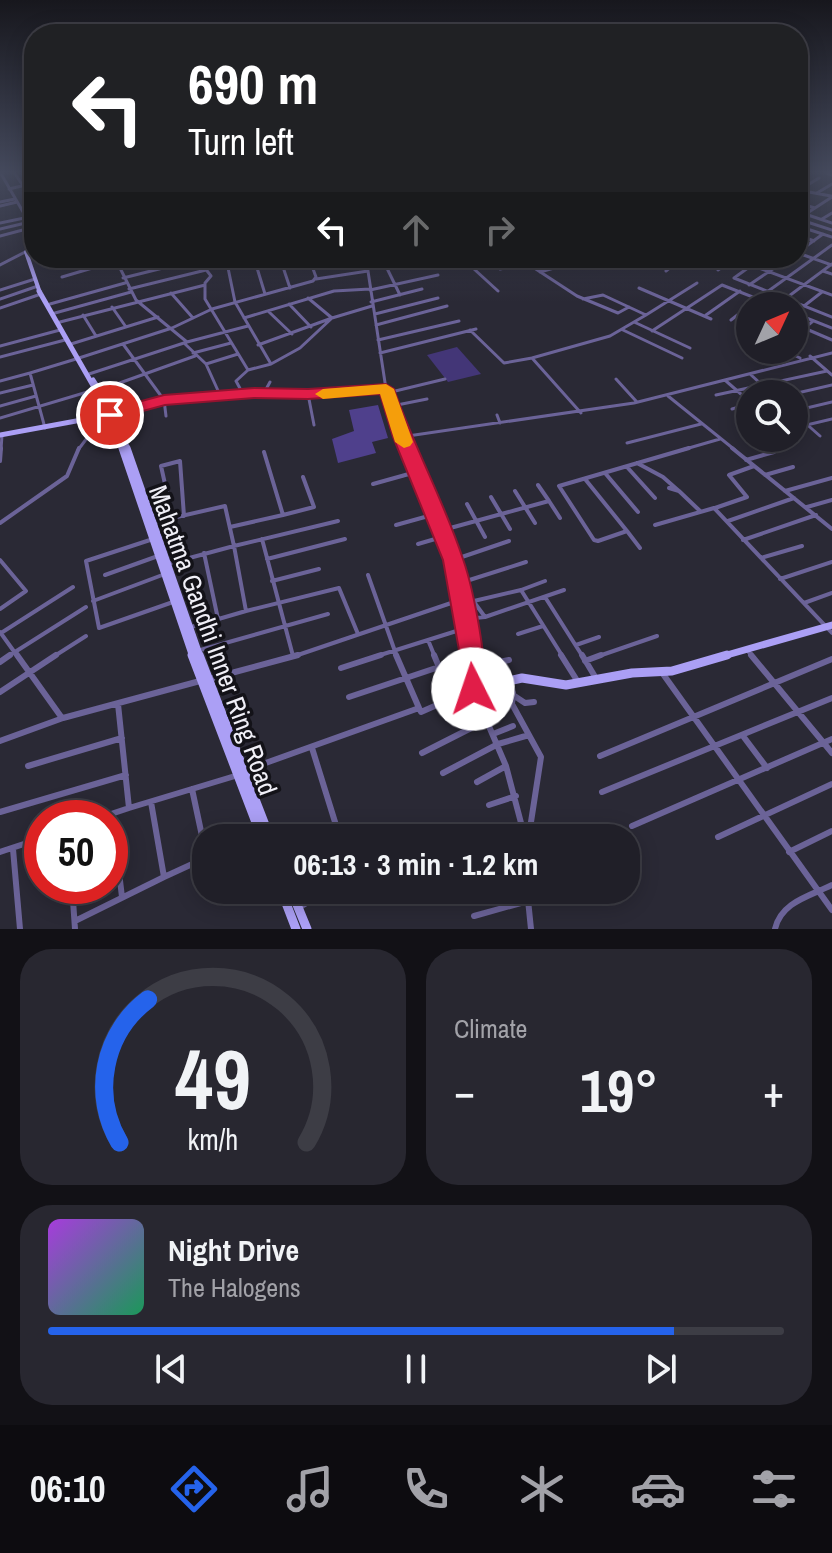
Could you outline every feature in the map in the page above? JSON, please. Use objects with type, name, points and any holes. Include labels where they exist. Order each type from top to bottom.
[{"type":"main road","name":"Mahatma Gandhi Inner Ring Road","points":[[34,268],[36,285],[97,390]]},
{"type":"main road","name":"Mahatma Gandhi Inner Ring Road","points":[[38,268],[60,326]]},
{"type":"main road","name":"Mahatma Gandhi Inner Ring Road","points":[[78,359],[110,415],[167,564],[205,680]]},
{"type":"main road","points":[[1,435],[110,415],[164,400],[264,393],[387,391],[401,437],[444,533],[460,583],[474,667],[473,689],[527,677],[566,685],[632,673],[661,672],[830,629]]},
{"type":"main road","name":"Mahatma Gandhi Inner Ring Road","points":[[110,415],[175,602],[264,824]]},
{"type":"main road","name":"Mahatma Gandhi Inner Ring Road","points":[[241,773],[257,824]]},
{"type":"main road","points":[[286,904],[296,929]]},
{"type":"main road","points":[[296,904],[307,929]]},
{"type":"street","points":[[810,215],[832,223]]},
{"type":"street","points":[[822,219],[828,215]]},
{"type":"street","points":[[0,223],[24,217]]},
{"type":"street","points":[[808,222],[832,230]]},
{"type":"street","points":[[0,229],[24,224]]},
{"type":"street","points":[[808,229],[832,237]]},
{"type":"street","points":[[0,236],[24,230]]},
{"type":"street","points":[[808,246],[823,234]]},
{"type":"street","points":[[808,239],[814,241]]},
{"type":"street","points":[[808,262],[832,245]]},
{"type":"street","points":[[0,265],[24,253]]},
{"type":"street","points":[[808,256],[832,265]]},
{"type":"street","points":[[795,292],[832,265]]},
{"type":"street","points":[[62,277],[92,268]]},
{"type":"street","points":[[119,268],[136,300],[172,328],[206,364],[220,397]]},
{"type":"street","points":[[50,304],[165,268]]},
{"type":"street","points":[[228,268],[235,302],[271,364]]},
{"type":"street","points":[[257,268],[265,294]]},
{"type":"street","points":[[283,268],[290,288]]},
{"type":"street","points":[[312,268],[316,279]]},
{"type":"street","points":[[368,268],[387,391],[445,379]]},
{"type":"street","points":[[389,268],[400,295]]},
{"type":"street","points":[[473,268],[498,291]]},
{"type":"street","points":[[534,268],[583,299],[618,313],[629,307]]},
{"type":"street","points":[[540,272],[554,268]]},
{"type":"street","points":[[666,271],[670,268]]},
{"type":"street","points":[[748,268],[734,277],[767,292],[800,268]]},
{"type":"street","points":[[760,268],[832,295]]},
{"type":"street","points":[[749,285],[773,268]]},
{"type":"street","points":[[55,313],[206,270],[211,276],[203,295],[248,370]]},
{"type":"street","points":[[0,381],[172,328],[235,302],[316,279],[368,271]]},
{"type":"street","points":[[823,271],[832,274]]},
{"type":"street","points":[[244,318],[340,290],[370,290],[438,275]]},
{"type":"street","points":[[19,277],[36,285]]},
{"type":"street","points":[[380,353],[473,330],[504,363],[532,358],[623,330],[697,283]]},
{"type":"street","points":[[0,290],[36,285]]},
{"type":"street","points":[[0,299],[36,285]]},
{"type":"street","points":[[0,307],[36,285]]},
{"type":"street","points":[[0,346],[83,315],[205,285]]},
{"type":"street","points":[[652,331],[721,285],[740,291]]},
{"type":"street","points":[[639,288],[711,319]]},
{"type":"street","points":[[258,345],[422,289]]},
{"type":"street","points":[[704,316],[740,291]]},
{"type":"street","points":[[808,303],[822,292]]},
{"type":"street","points":[[171,293],[194,318]]},
{"type":"street","points":[[583,299],[599,294],[646,315]]},
{"type":"street","points":[[308,298],[332,318]]},
{"type":"street","points":[[375,314],[438,298]]},
{"type":"street","points":[[289,304],[311,327]]},
{"type":"street","points":[[376,325],[447,306]]},
{"type":"street","points":[[112,307],[126,327]]},
{"type":"street","points":[[824,314],[832,307]]},
{"type":"street","points":[[808,308],[832,317]]},
{"type":"street","points":[[268,311],[292,334]]},
{"type":"street","points":[[83,315],[96,336]]},
{"type":"street","points":[[731,320],[736,316]]},
{"type":"street","points":[[0,357],[96,336],[158,317]]},
{"type":"street","points":[[243,394],[236,381],[248,370],[271,364],[300,348],[332,318]]},
{"type":"street","points":[[808,319],[832,328]]},
{"type":"street","points":[[378,340],[459,321]]},
{"type":"street","points":[[808,325],[813,321]]},
{"type":"street","points":[[634,322],[690,348]]},
{"type":"street","points":[[89,374],[185,342],[248,326]]},
{"type":"street","points":[[623,330],[682,358]]},
{"type":"street","points":[[808,330],[832,340]]},
{"type":"street","points":[[0,418],[97,390],[231,343]]},
{"type":"street","points":[[123,344],[164,400],[166,416]]},
{"type":"street","points":[[206,364],[238,354]]},
{"type":"street","points":[[810,356],[830,355]]},
{"type":"street","points":[[810,356],[830,373]]},
{"type":"street","points":[[532,358],[581,413]]},
{"type":"street","points":[[401,437],[581,413],[668,396],[781,364]]},
{"type":"street","points":[[30,373],[45,428]]},
{"type":"street","points":[[786,380],[830,373]]},
{"type":"street","points":[[750,374],[757,380]]},
{"type":"street","points":[[616,379],[637,402]]},
{"type":"street","points":[[726,381],[736,390]]},
{"type":"street","points":[[264,393],[270,382]]},
{"type":"street","points":[[0,393],[33,385]]},
{"type":"street","points":[[808,391],[832,385]]},
{"type":"street","points":[[716,395],[736,391]]},
{"type":"street","points":[[308,394],[314,425]]},
{"type":"street","points":[[0,406],[36,396]]},
{"type":"street","points":[[668,396],[831,526]]},
{"type":"street","points":[[392,406],[427,399]]},
{"type":"street","points":[[808,408],[832,402]]},
{"type":"street","points":[[732,409],[736,408]]},
{"type":"street","points":[[0,523],[67,476],[81,443],[110,415]]},
{"type":"street","points":[[497,415],[500,423]]},
{"type":"street","points":[[808,425],[832,419]]},
{"type":"street","points":[[627,443],[701,424]]},
{"type":"street","points":[[808,426],[820,436]]},
{"type":"street","points":[[0,461],[1,435]]},
{"type":"street","points":[[627,531],[594,540],[558,488],[720,439]]},
{"type":"street","points":[[264,452],[283,515]]},
{"type":"street","points":[[746,460],[774,452]]},
{"type":"street","points":[[167,493],[161,466],[180,461],[184,516]]},
{"type":"street","points":[[637,463],[663,477],[700,511]]},
{"type":"street","points":[[655,525],[747,497],[729,475],[754,466]]},
{"type":"street","points":[[627,467],[655,498]]},
{"type":"street","points":[[765,475],[793,467]]},
{"type":"street","points":[[373,484],[416,472]]},
{"type":"street","points":[[605,473],[638,512]]},
{"type":"street","points":[[230,527],[314,507],[303,477]]},
{"type":"street","points":[[785,491],[832,478]]},
{"type":"street","points":[[585,479],[640,548]]},
{"type":"street","points":[[538,485],[560,518]]},
{"type":"street","points":[[669,488],[680,492]]},
{"type":"street","points":[[515,491],[535,523]]},
{"type":"street","points":[[491,497],[510,529]]},
{"type":"street","points":[[727,521],[794,498]]},
{"type":"street","points":[[806,507],[832,500]]},
{"type":"street","points":[[418,544],[476,521],[549,501]]},
{"type":"street","points":[[467,504],[485,537]]},
{"type":"street","points":[[152,523],[225,506],[246,611]]},
{"type":"street","points":[[714,508],[830,629]]},
{"type":"street","points":[[396,525],[435,515]]},
{"type":"street","points":[[743,540],[816,515]]},
{"type":"street","points":[[167,564],[338,521]]},
{"type":"street","points":[[153,539],[86,561],[99,628],[175,602]]},
{"type":"street","points":[[262,539],[293,657]]},
{"type":"street","points":[[267,559],[345,539]]},
{"type":"street","points":[[453,560],[509,541]]},
{"type":"street","points":[[761,558],[802,546]]},
{"type":"street","points":[[204,553],[218,619]]},
{"type":"street","points":[[105,575],[158,556]]},
{"type":"street","points":[[0,560],[26,591],[0,609]]},
{"type":"street","points":[[460,583],[526,562]]},
{"type":"street","points":[[780,579],[832,562]]},
{"type":"street","points":[[272,581],[319,569]]},
{"type":"street","points":[[93,601],[165,574]]},
{"type":"street","points":[[368,575],[394,651],[421,712],[473,689],[506,766],[522,824]]},
{"type":"street","points":[[0,741],[63,718],[293,657],[461,602],[474,602],[545,581]]},
{"type":"street","points":[[63,718],[0,633],[73,587]]},
{"type":"street","points":[[189,628],[339,588],[358,634]]},
{"type":"street","points":[[521,590],[579,684]]},
{"type":"street","points":[[464,619],[485,617],[564,590]]},
{"type":"street","points":[[803,604],[832,593]]},
{"type":"street","points":[[545,597],[598,680]]},
{"type":"street","points":[[474,602],[485,617]]},
{"type":"street","points":[[0,662],[86,607]]},
{"type":"street","points":[[197,651],[328,614]]},
{"type":"street","points":[[518,634],[543,626]]},
{"type":"street","points":[[341,668],[466,628]]},
{"type":"street","points":[[0,692],[86,636]]},
{"type":"street","points":[[585,661],[657,636]]},
{"type":"street","points":[[576,645],[599,637]]},
{"type":"street","points":[[428,640],[439,667]]},
{"type":"street","points":[[747,650],[832,753]]},
{"type":"street","points":[[349,697],[472,657]]},
{"type":"street","points":[[600,756],[832,659]]},
{"type":"street","points":[[474,667],[509,660]]},
{"type":"street","points":[[661,672],[832,910]]},
{"type":"street","points":[[508,681],[513,695],[512,704],[541,760],[531,824]]},
{"type":"street","points":[[513,695],[525,703],[534,702]]},
{"type":"street","points":[[602,792],[832,698]]},
{"type":"street","points":[[118,704],[129,808],[241,773],[419,708]]},
{"type":"street","points":[[422,753],[487,720]]},
{"type":"street","points":[[493,734],[513,726]]},
{"type":"street","points":[[443,773],[498,744],[529,735]]},
{"type":"street","points":[[743,736],[767,768]]},
{"type":"street","points":[[28,766],[122,738]]},
{"type":"street","points":[[637,824],[832,739]]},
{"type":"street","points":[[312,748],[336,824]]},
{"type":"street","points":[[477,782],[506,766]]},
{"type":"street","points":[[0,812],[126,775]]},
{"type":"street","points":[[718,837],[832,784]]},
{"type":"street","points":[[128,894],[201,860],[205,850],[192,789]]},
{"type":"street","points":[[489,805],[516,796]]},
{"type":"street","points":[[151,802],[164,877]]},
{"type":"street","points":[[789,852],[832,831]]},
{"type":"street","points":[[0,852],[24,845]]},
{"type":"street","points":[[13,849],[20,929]]},
{"type":"street","points":[[775,929],[775,921],[783,910],[832,885]]},
{"type":"street","points":[[73,904],[75,925],[110,904]]},
{"type":"street","points":[[298,908],[305,904]]},
{"type":"street","points":[[474,916],[517,904]]},
{"type":"street","points":[[528,904],[531,929]]},
{"type":"shaded area","points":[[457,347],[481,374],[448,382],[427,355]]},
{"type":"shaded area","points":[[378,405],[388,438],[372,442],[376,453],[338,463],[332,439],[354,431],[349,410]]},
{"type":"slow traffic","points":[[323,394],[386,389],[404,442]]},
{"type":"route","points":[[110,415],[164,400],[254,393],[277,395],[386,389],[401,437],[443,530],[460,583],[461,604],[474,667],[473,689]]}]
